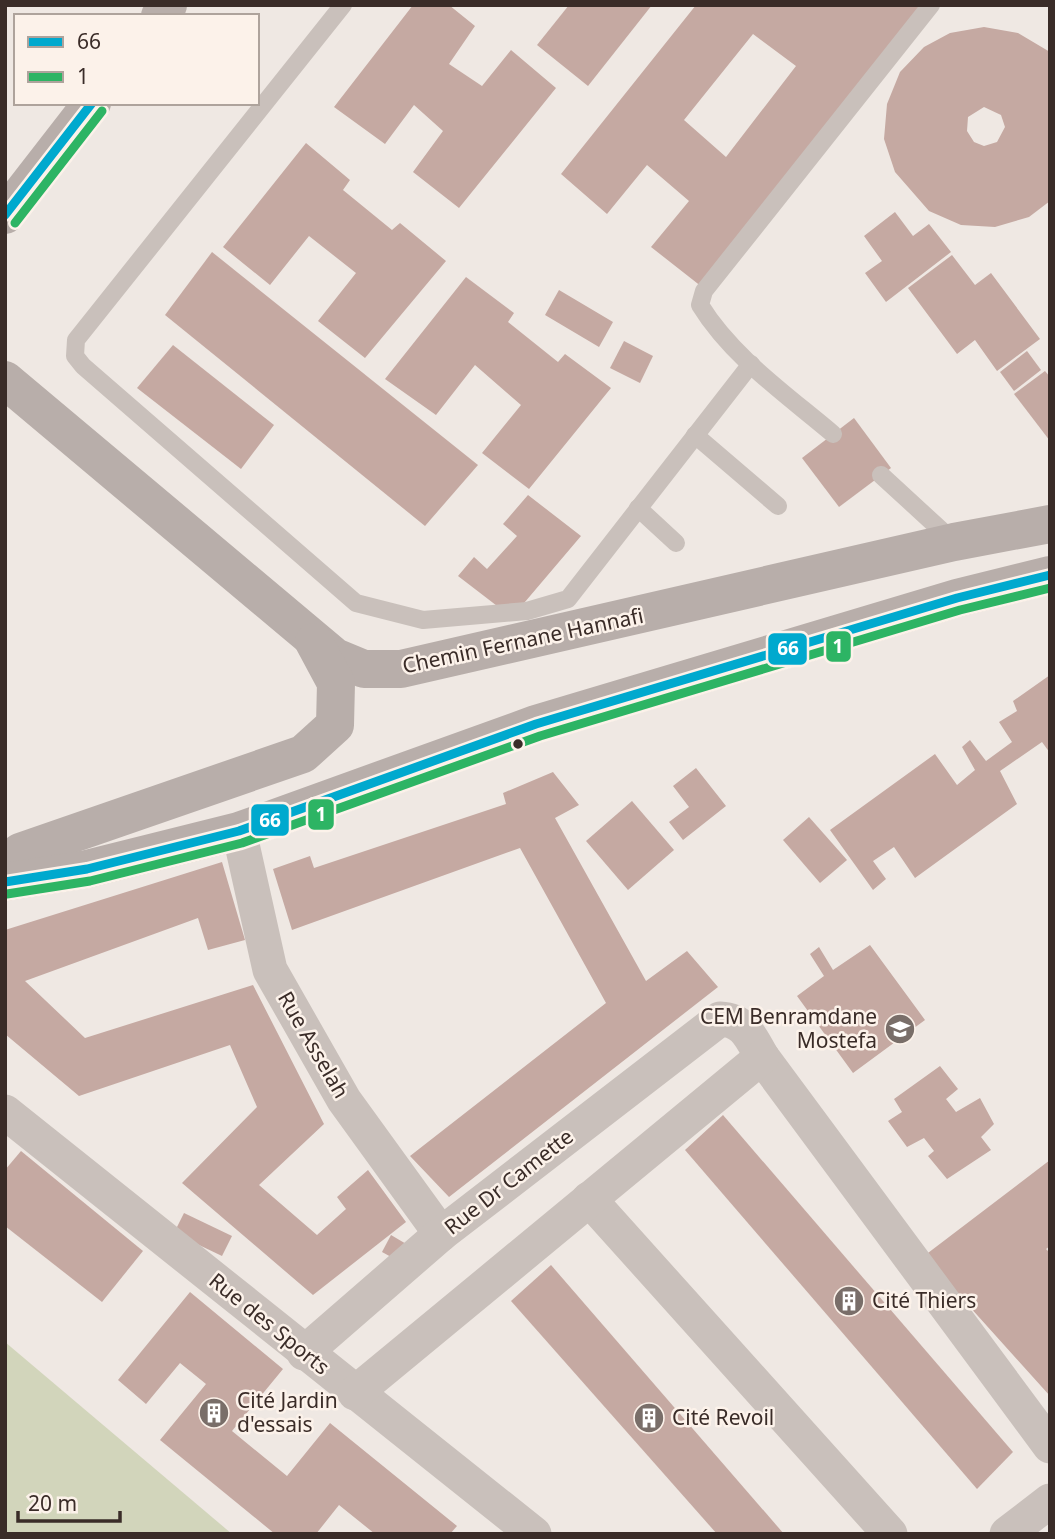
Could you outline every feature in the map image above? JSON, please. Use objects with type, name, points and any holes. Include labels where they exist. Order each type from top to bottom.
[{"type":"main road","points":[[5,215],[90,105]]},
{"type":"main road","name":"Chemin Fernane Hannafi","points":[[5,380],[335,657],[364,669],[401,669],[954,542],[1050,524]]},
{"type":"main road","points":[[5,882],[88,869],[239,831],[536,724],[957,598],[1050,575]]},
{"type":"main road","points":[[5,863],[20,852],[303,754],[335,725],[336,683],[311,636]]},
{"type":"street","name":"Rue Asselah","points":[[239,831],[270,970],[344,1100],[441,1234]]},
{"type":"street","name":"Rue Dr Camette","points":[[304,1353],[441,1234],[720,1019],[731,1019],[743,1026],[762,1057]]},
{"type":"street","points":[[355,1393],[762,1057],[1050,1446]]},
{"type":"street","name":"Rue des Sports","points":[[5,1112],[534,1534]]},
{"type":"street","points":[[589,1199],[890,1534]]},
{"type":"street","points":[[1007,1534],[1050,1501]]},
{"type":"lane","points":[[343,5],[76,340],[75,356],[356,603],[423,620],[527,611],[568,599],[751,364]]},
{"type":"lane","points":[[833,434],[751,364],[708,319],[700,305],[704,291],[932,5]]},
{"type":"lane","points":[[695,435],[778,506]]},
{"type":"lane","points":[[881,475],[954,542]]},
{"type":"lane","points":[[638,508],[676,543]]},
{"type":"green space","points":[[5,1342],[232,1534],[5,1534]]},
{"type":"building","points":[[413,5],[449,5],[475,26],[449,64],[482,86],[511,50],[556,88],[459,208],[413,172],[443,131],[414,105],[385,144],[334,107]]},
{"type":"building","points":[[569,5],[652,5],[588,86],[537,45]]},
{"type":"building","points":[[696,5],[926,5],[702,287],[651,247],[689,201],[647,165],[607,214],[561,174]],"holes":[[[753,34],[796,66],[726,157],[684,120]]]},
{"type":"building","points":[[984,27],[1018,33],[1050,52],[1050,201],[1029,217],[995,227],[961,225],[929,211],[895,172],[884,139],[887,104],[900,72],[924,47],[950,33]],"holes":[[[984,107],[1001,115],[1005,127],[997,142],[984,146],[974,142],[967,131],[968,117]]]},
{"type":"building","points":[[306,143],[350,180],[343,190],[392,230],[400,223],[446,261],[365,358],[318,321],[356,273],[309,236],[270,285],[223,247]]},
{"type":"building","points":[[895,212],[913,236],[929,224],[951,252],[886,302],[865,273],[882,261],[864,236]]},
{"type":"building","points":[[212,252],[478,465],[425,526],[165,315]]},
{"type":"building","points":[[952,255],[975,285],[991,273],[1040,339],[997,371],[975,340],[957,354],[908,288]]},
{"type":"building","points":[[466,277],[514,313],[508,322],[558,362],[565,354],[611,388],[529,489],[482,453],[521,405],[475,365],[436,415],[385,379]]},
{"type":"building","points":[[559,290],[613,322],[599,347],[545,315]]},
{"type":"building","points":[[624,341],[653,356],[640,383],[610,368]]},
{"type":"building","points":[[173,345],[274,425],[241,469],[137,388]]},
{"type":"building","points":[[1027,351],[1041,370],[1014,391],[1000,372]]},
{"type":"building","points":[[1045,371],[1050,377],[1050,441],[1014,394]]},
{"type":"building","points":[[854,418],[891,468],[839,507],[802,458]]},
{"type":"building","points":[[528,495],[581,536],[519,609],[501,609],[458,576],[474,557],[487,569],[517,536],[503,524]]},
{"type":"building","points":[[1050,675],[1050,753],[1042,742],[1000,771],[1017,804],[915,878],[894,847],[873,861],[886,879],[873,890],[830,830],[935,754],[957,785],[975,770],[962,747],[970,740],[986,761],[1012,742],[999,722],[1017,711],[1013,701]]},
{"type":"building","points":[[696,768],[726,806],[683,840],[669,822],[689,807],[673,786]]},
{"type":"building","points":[[553,772],[579,805],[555,818],[646,981],[687,951],[718,987],[449,1197],[410,1156],[606,1003],[520,848],[292,930],[273,869],[310,856],[314,868],[506,804],[503,793]]},
{"type":"building","points":[[632,801],[674,850],[628,890],[586,841]]},
{"type":"building","points":[[809,817],[847,860],[820,883],[783,840]]},
{"type":"building","points":[[222,862],[245,940],[208,950],[198,918],[25,981],[85,1038],[253,985],[324,1124],[259,1185],[317,1235],[346,1209],[337,1197],[368,1170],[406,1222],[313,1295],[182,1183],[257,1107],[230,1045],[79,1096],[5,1034],[5,930]]},
{"type":"building","points":[[870,945],[925,1020],[853,1073],[797,996],[824,976],[810,954],[819,947],[833,970]]},
{"type":"building","points":[[940,1066],[958,1089],[946,1099],[956,1112],[980,1098],[994,1124],[981,1137],[991,1150],[947,1179],[928,1156],[934,1151],[924,1138],[907,1147],[888,1121],[902,1112],[894,1099]]},
{"type":"building","name":"Cité Thiers","points":[[723,1115],[1013,1452],[977,1489],[685,1150]]},
{"type":"building","points":[[21,1151],[143,1251],[102,1302],[5,1226],[5,1170]]},
{"type":"building","points":[[1050,1160],[1050,1246],[1046,1249],[1050,1253],[1050,1396],[924,1256]]},
{"type":"building","points":[[184,1213],[232,1236],[222,1256],[174,1233]]},
{"type":"building","points":[[391,1235],[413,1248],[404,1264],[382,1252]]},
{"type":"building","name":"Cité Revoil","points":[[551,1265],[784,1534],[717,1534],[511,1301]]},
{"type":"building","name":"Cité Jardin d'essais","points":[[190,1292],[283,1369],[232,1431],[287,1476],[330,1423],[457,1526],[450,1534],[375,1534],[339,1505],[316,1534],[275,1534],[160,1440],[206,1384],[180,1363],[146,1404],[118,1380]]},
{"type":"transit line","name":"66","points":[[5,215],[90,105]]},
{"type":"transit line","name":"1","points":[[15,223],[102,111]]},
{"type":"transit line","name":"66","points":[[5,882],[87,869],[239,831],[536,724],[957,598],[1050,575]]},
{"type":"transit line","name":"1","points":[[7,894],[90,881],[242,843],[540,736],[960,610],[1050,588]]},
{"type":"place","name":"CEM Benramdane Mostefa","points":[[900,1029]]},
{"type":"place","name":"Cité Thiers","points":[[849,1301]]},
{"type":"place","name":"Cité Jardin d'essais","points":[[214,1413]]},
{"type":"place","name":"Cité Revoil","points":[[649,1418]]}]
